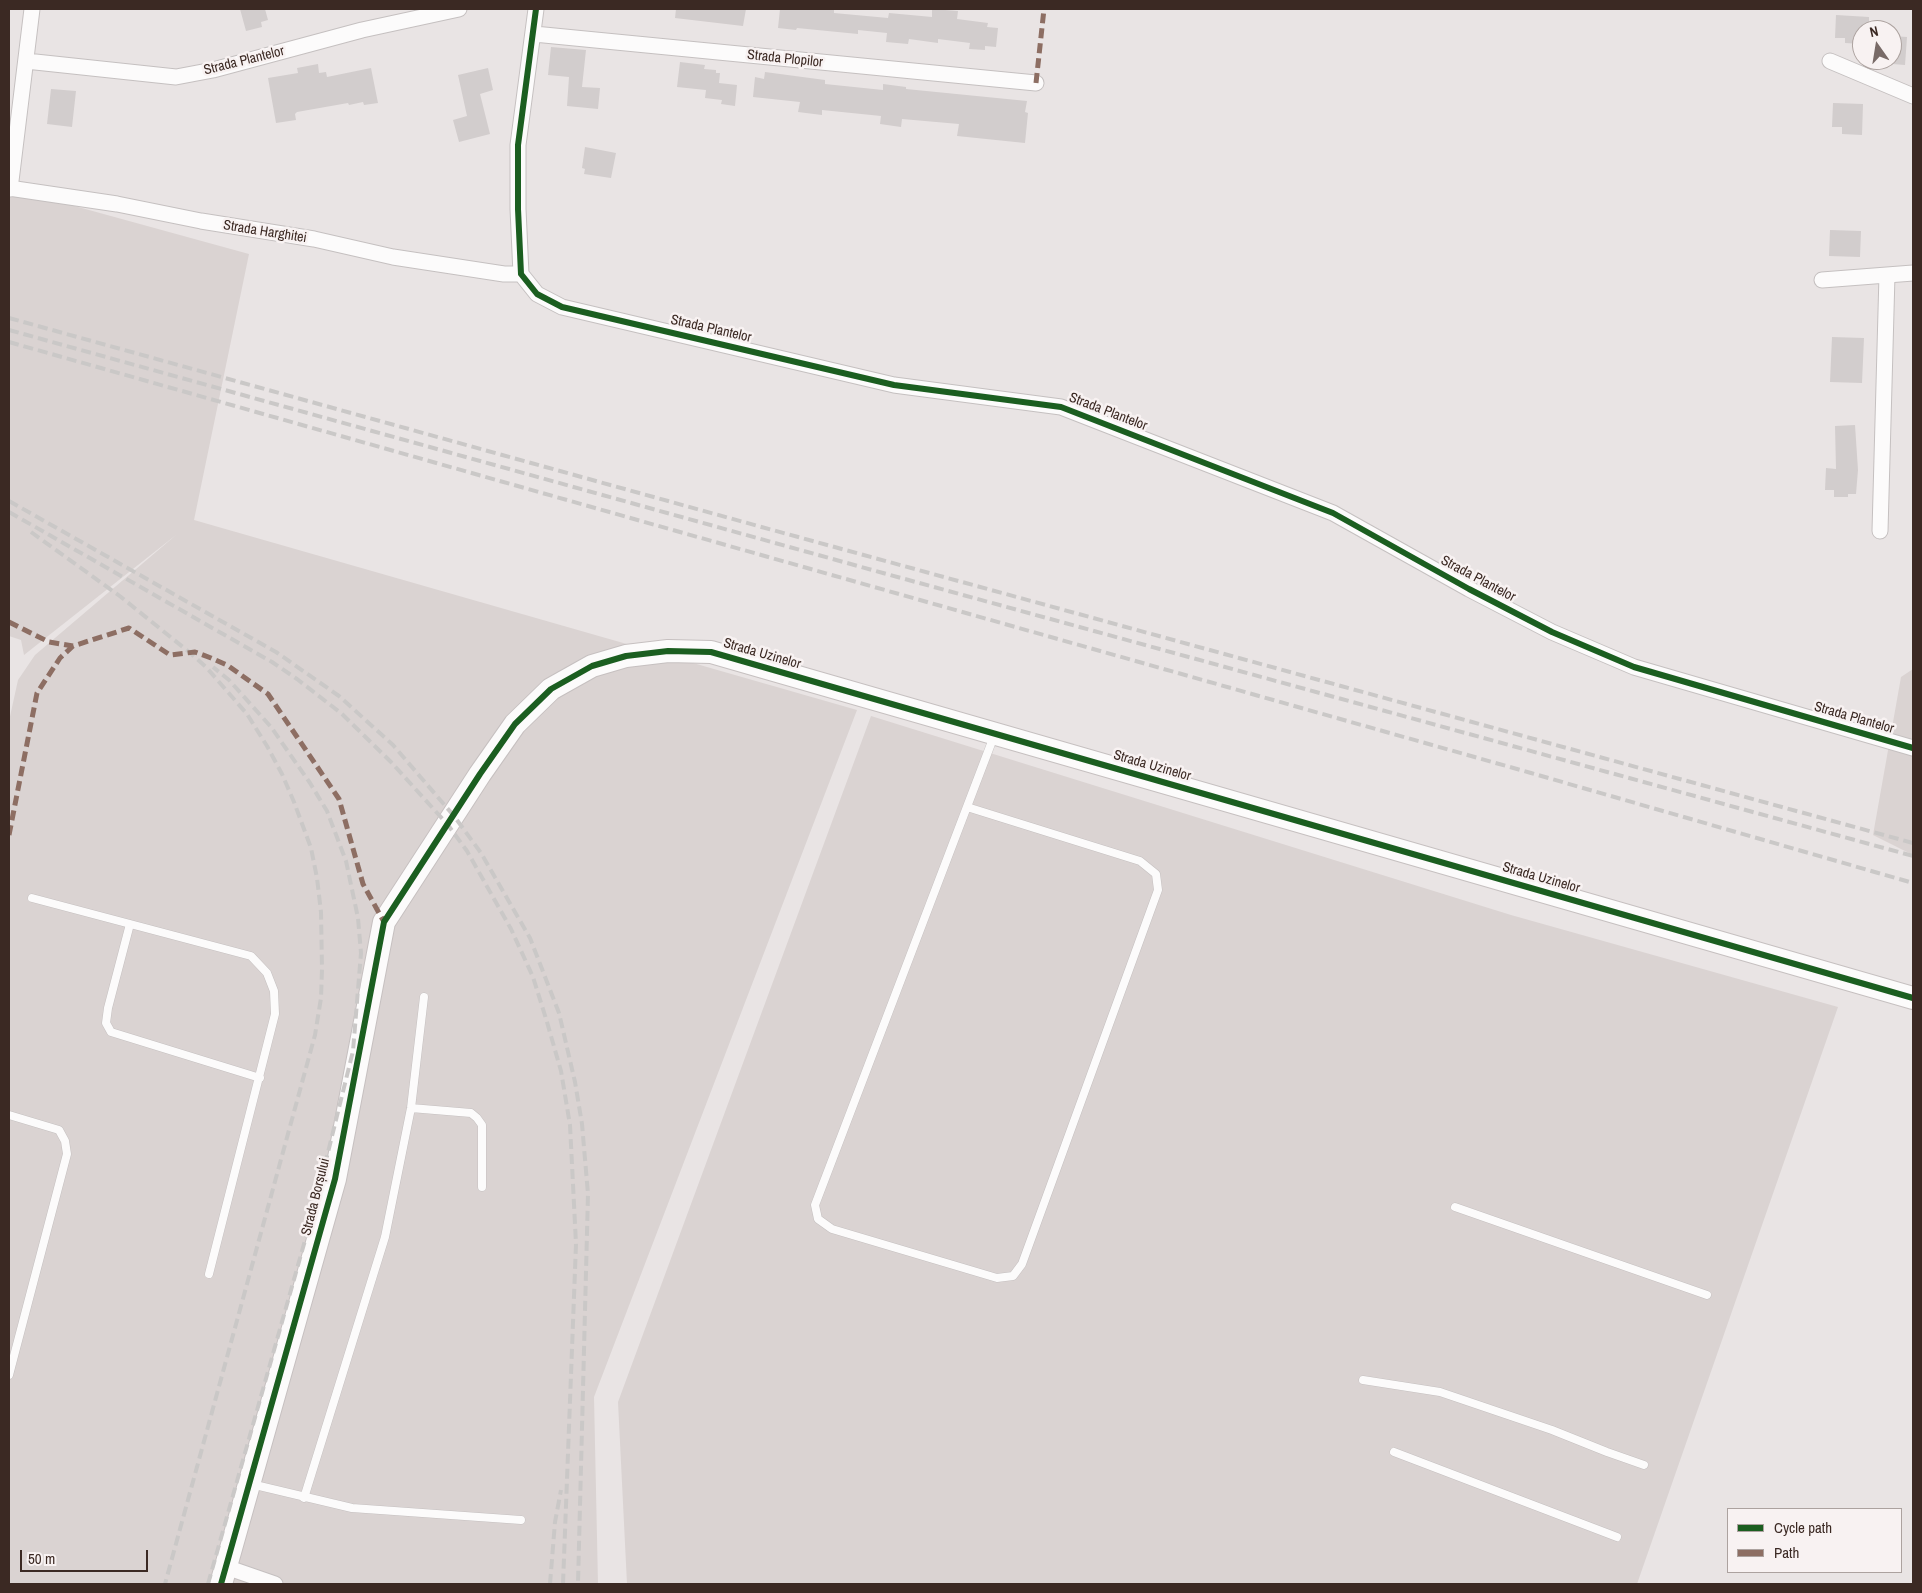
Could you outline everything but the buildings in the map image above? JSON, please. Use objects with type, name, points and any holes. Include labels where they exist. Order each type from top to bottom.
[{"type":"street","points":[[10,188],[32,9]]},
{"type":"street","name":"Strada Plantelor","points":[[26,61],[176,77],[213,70],[362,30],[459,9]]},
{"type":"street","points":[[521,274],[518,145],[536,9]]},
{"type":"street","name":"Strada Plopilor","points":[[534,34],[1036,83]]},
{"type":"street","points":[[1830,61],[1913,96]]},
{"type":"street","name":"Strada Harghitei","points":[[10,188],[117,204],[201,221],[314,240],[393,257],[504,274],[521,274]]},
{"type":"street","points":[[1822,280],[1913,273]]},
{"type":"street","name":"Strada Plantelor","points":[[521,274],[537,294],[562,308],[894,385],[1061,407],[1333,513],[1469,589],[1544,628],[1634,667],[1913,748]]},
{"type":"street","points":[[1880,531],[1887,275]]},
{"type":"street","name":"Strada Uzinelor","points":[[447,827],[480,774],[515,724],[551,689],[592,666],[626,656],[668,651],[711,652],[1913,998]]},
{"type":"street","name":"Strada Borșului","points":[[224,1576],[335,1179],[384,922],[447,827]]},
{"type":"street","points":[[224,1576],[275,1584]]},
{"type":"lane","points":[[967,807],[1140,861],[1156,874],[1158,890],[1022,1264],[1012,1276],[997,1278],[832,1229],[818,1219],[815,1205],[967,807],[995,734]]},
{"type":"lane","points":[[32,898],[251,956],[268,973],[274,991],[275,1014],[210,1274]]},
{"type":"lane","points":[[130,924],[108,1008],[106,1023],[111,1032],[260,1078]]},
{"type":"lane","points":[[304,1498],[385,1237],[411,1108],[424,997]]},
{"type":"lane","points":[[411,1108],[471,1113],[477,1118],[482,1125],[482,1187]]},
{"type":"lane","points":[[9,1115],[59,1130],[65,1141],[67,1154],[9,1375]]},
{"type":"lane","points":[[1455,1206],[1706,1295]]},
{"type":"lane","points":[[1364,1380],[1440,1392],[1552,1430],[1644,1465]]},
{"type":"lane","points":[[1394,1452],[1617,1537]]},
{"type":"lane","points":[[250,1483],[304,1498],[352,1508],[521,1520]]},
{"type":"shaded area","points":[[9,188],[249,254],[194,520],[857,710],[594,1397],[598,1584],[9,1584],[9,721],[18,680],[35,655],[176,535],[24,655],[21,640],[9,636]]},
{"type":"shaded area","points":[[1913,669],[1913,855],[1873,835],[1901,677]]},
{"type":"shaded area","points":[[871,716],[1511,915],[1838,1007],[1637,1584],[627,1584],[618,1402]]},
{"type":"railway","points":[[9,318],[1913,843]]},
{"type":"railway","points":[[9,330],[1913,856]]},
{"type":"railway","points":[[9,342],[1913,883]]},
{"type":"railway","points":[[9,501],[276,652],[339,696],[393,745],[454,816],[481,853],[530,938],[559,1013],[575,1082],[582,1124],[588,1194],[578,1584]]},
{"type":"railway","points":[[9,512],[272,662],[342,714],[391,762],[448,825],[467,851],[511,929],[533,977],[547,1022],[561,1071],[570,1125],[576,1244],[563,1584]]},
{"type":"railway","points":[[31,532],[121,597],[189,652],[206,667],[247,714],[282,774],[294,802],[311,848],[317,878],[321,912],[322,969],[321,998],[315,1035],[165,1584]]},
{"type":"railway","points":[[208,1584],[315,1205],[353,1051],[361,953],[358,918],[346,861],[327,811],[271,727],[229,680],[213,667]]},
{"type":"railway","points":[[550,1584],[555,1522],[561,1490]]},
{"type":"marked path","points":[[1036,83],[1044,9]]},
{"type":"marked path","points":[[9,622],[49,642],[73,646]]},
{"type":"marked path","points":[[9,835],[37,693],[60,658],[73,646],[129,628],[170,655],[195,652],[227,665],[268,694],[339,799],[363,884],[384,922]]},
{"type":"cycle path","points":[[536,9],[518,145],[518,209],[521,274],[537,294],[562,307],[894,385],[1061,407],[1333,513],[1469,589],[1552,632],[1634,667],[1913,748]]},
{"type":"cycle path","points":[[221,1584],[335,1179],[384,922],[480,774],[515,724],[551,689],[592,666],[626,656],[668,651],[711,652],[1913,998]]}]
